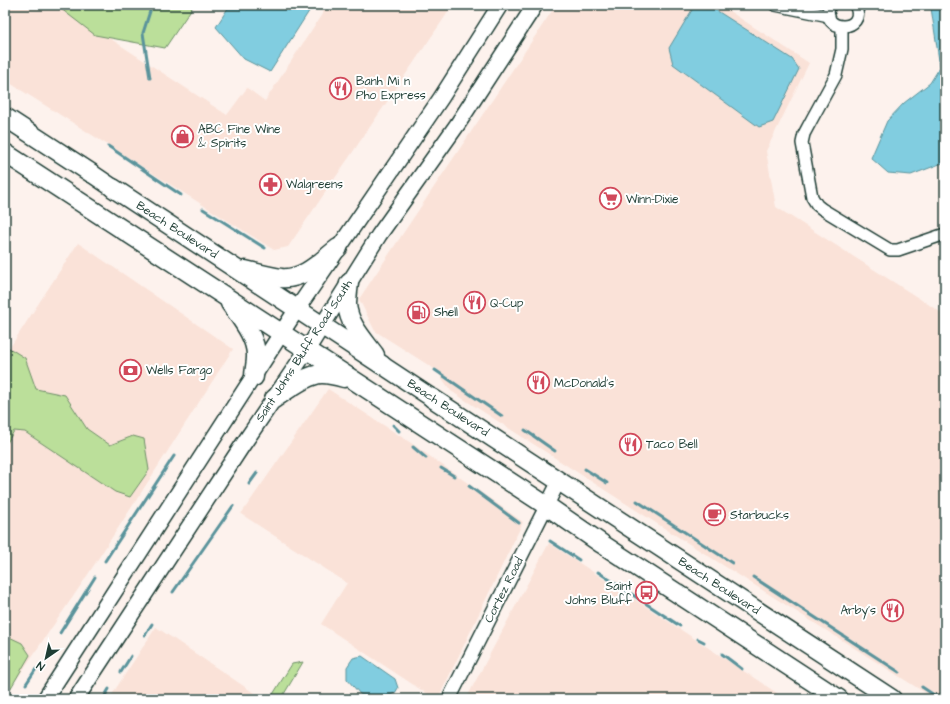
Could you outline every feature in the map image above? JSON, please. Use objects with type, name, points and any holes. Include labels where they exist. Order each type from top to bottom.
[{"type":"highway","name":"Beach Boulevard","points":[[5,117],[91,173]]},
{"type":"highway","points":[[5,153],[547,506],[602,544],[839,699]]},
{"type":"highway","name":"Beach Boulevard","points":[[113,188],[382,365]]},
{"type":"highway","points":[[235,268],[282,278],[295,277],[309,271],[338,248]]},
{"type":"highway","points":[[349,283],[347,306],[350,316],[356,330],[382,365]]},
{"type":"highway","points":[[226,298],[250,333],[255,347],[256,357],[254,377]]},
{"type":"highway","points":[[274,399],[297,383],[318,375],[322,374],[351,379]]},
{"type":"highway","name":"Beach Boulevard","points":[[432,398],[892,699]]},
{"type":"main road","points":[[45,699],[254,377],[296,309],[441,98],[500,5]]},
{"type":"main road","name":"Saint Johns Bluff Road South","points":[[76,699],[242,446],[307,350],[379,236],[457,125],[534,5]]},
{"type":"main road","name":"Beach Boulevard","points":[[91,173],[113,188]]},
{"type":"main road","name":"Beach Boulevard","points":[[382,365],[432,398]]},
{"type":"street","points":[[775,5],[830,10],[830,20],[837,26],[842,27],[854,22],[858,13],[855,5]]},
{"type":"street","points":[[842,27],[842,49],[836,75],[804,134],[802,143],[812,196],[817,205],[822,209],[890,250],[898,250],[945,234]]},
{"type":"street","name":"Cortez Road","points":[[450,699],[559,481]]},
{"type":"shaded area","points":[[5,5],[59,5],[227,115],[247,88],[265,101],[328,5],[453,5],[288,247],[274,250],[5,80]]},
{"type":"shaded area","points":[[556,5],[720,5],[809,63],[766,151],[776,207],[945,315],[945,699],[935,699],[656,523],[451,391],[436,370],[375,331],[359,299]]},
{"type":"shaded area","points":[[78,243],[233,349],[83,582],[5,696],[5,355]]},
{"type":"shaded area","points":[[328,389],[411,443],[523,522],[438,699],[435,699],[321,624],[347,583],[241,514]]},
{"type":"shaded area","points":[[549,543],[786,699],[466,699]]},
{"type":"shaded area","points":[[156,627],[263,699],[109,699]]},
{"type":"green space","points":[[56,5],[194,5],[165,48],[95,35]]},
{"type":"green space","points":[[9,348],[25,358],[36,389],[65,395],[87,429],[110,445],[133,436],[144,439],[149,470],[130,497],[115,492],[25,432],[14,431],[5,446],[5,352]]},
{"type":"green space","points":[[5,635],[22,643],[30,655],[5,698]]},
{"type":"green space","points":[[303,662],[281,699],[270,699],[292,664]]},
{"type":"water","points":[[230,5],[313,5],[270,72],[244,59],[216,27]]},
{"type":"water","points":[[695,5],[708,5],[792,59],[799,69],[773,122],[759,127],[673,64],[669,48]]},
{"type":"water","points":[[933,5],[945,5],[945,162],[911,175],[888,173],[871,158],[887,121],[904,103],[930,83],[940,67],[931,8]]},
{"type":"water","points":[[362,656],[395,679],[398,688],[395,693],[379,699],[360,694],[347,679],[347,667],[353,658]]},
{"type":"waterway","points":[[150,78],[143,33],[152,5]]},
{"type":"waterway","points":[[108,146],[181,195]]},
{"type":"waterway","points":[[203,209],[265,248]]},
{"type":"waterway","points":[[435,370],[502,416]]},
{"type":"waterway","points":[[393,425],[399,431]]},
{"type":"waterway","points":[[525,430],[555,451]]},
{"type":"waterway","points":[[413,447],[426,458]]},
{"type":"waterway","points":[[105,561],[174,456]]},
{"type":"waterway","points":[[441,468],[454,476]]},
{"type":"waterway","points":[[585,469],[607,483]]},
{"type":"waterway","points":[[249,484],[257,473]]},
{"type":"waterway","points":[[469,486],[519,523]]},
{"type":"waterway","points":[[637,501],[732,563]]},
{"type":"waterway","points":[[173,592],[233,506]]},
{"type":"waterway","points":[[550,541],[579,560]]},
{"type":"waterway","points":[[598,572],[680,626]]},
{"type":"waterway","points":[[60,633],[95,577]]},
{"type":"waterway","points":[[753,577],[899,672]]},
{"type":"waterway","points":[[145,635],[152,624]]},
{"type":"waterway","points":[[698,639],[704,642]]},
{"type":"waterway","points":[[722,654],[742,669]]},
{"type":"waterway","points":[[121,672],[131,656]]},
{"type":"waterway","points":[[26,684],[36,669]]},
{"type":"waterway","points":[[922,687],[940,699]]},
{"type":"waterway","points":[[103,699],[109,689]]},
{"type":"place","name":"Banh Mi n Pho Express","points":[[340,88]]},
{"type":"place","name":"ABC Fine Wine & Spirits","points":[[182,136]]},
{"type":"place","name":"Walgreens","points":[[271,184]]},
{"type":"place","name":"Winn-Dixie","points":[[610,199]]},
{"type":"place","name":"Q-Cup","points":[[475,303]]},
{"type":"place","name":"Shell","points":[[418,312]]},
{"type":"place","name":"Wells Fargo","points":[[130,370]]},
{"type":"place","name":"McDonald's","points":[[538,383]]},
{"type":"place","name":"Taco Bell","points":[[631,444]]},
{"type":"place","name":"Starbucks","points":[[714,515]]},
{"type":"place","name":"Saint Johns Bluff","points":[[647,593]]},
{"type":"place","name":"Arby's","points":[[892,610]]}]
